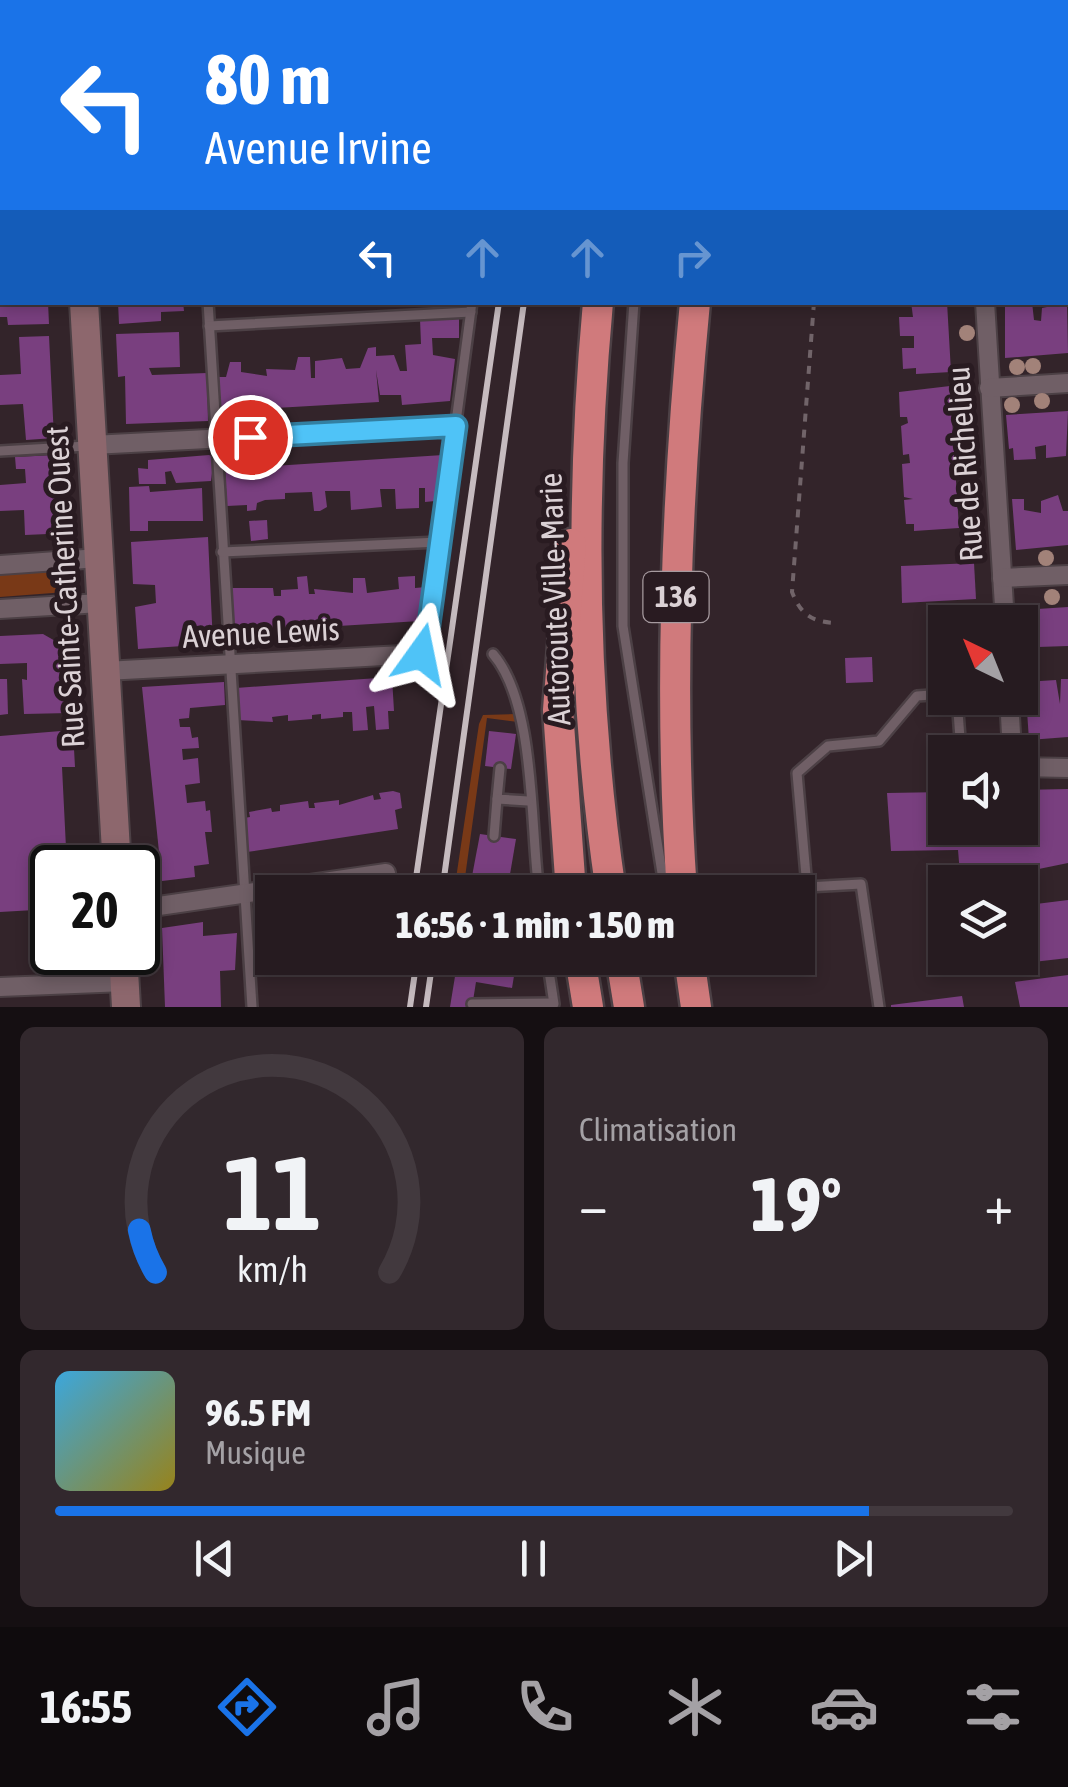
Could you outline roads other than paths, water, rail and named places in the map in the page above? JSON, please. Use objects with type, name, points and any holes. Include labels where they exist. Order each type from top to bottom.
[{"type":"highway","name":"Autoroute Ville-Marie","points":[[598,305],[585,437],[591,698],[609,875]]},
{"type":"highway","name":"136","points":[[681,875],[676,802],[676,569],[695,305]]},
{"type":"highway","points":[[569,875],[558,756],[559,657],[585,437]]},
{"type":"highway","points":[[583,975],[588,1007]]},
{"type":"highway","points":[[624,975],[629,1007]]},
{"type":"highway","points":[[691,975],[693,1007]]},
{"type":"main road","name":"Rue Sainte-Catherine Ouest","points":[[84,305],[116,845]]},
{"type":"street","name":"Rue de Richelieu","points":[[985,305],[1003,605]]},
{"type":"street","points":[[990,388],[1068,383]]},
{"type":"street","points":[[92,446],[456,426]]},
{"type":"street","points":[[0,565],[99,558]]},
{"type":"street","points":[[1002,578],[1068,575]]},
{"type":"street","points":[[0,609],[102,602]]},
{"type":"street","name":"Avenue Lewis","points":[[105,672],[421,654]]},
{"type":"street","points":[[1038,767],[1068,768]]},
{"type":"street","points":[[160,905],[386,874]]},
{"type":"street","points":[[8,987],[125,995]]},
{"type":"lane","points":[[208,305],[252,1007]]},
{"type":"lane","points":[[634,305],[624,463],[623,626],[661,875]]},
{"type":"lane","points":[[209,326],[472,307],[427,639],[421,654]]},
{"type":"lane","points":[[0,451],[92,446]]},
{"type":"lane","points":[[222,552],[439,542]]},
{"type":"lane","points":[[493,654],[509,678],[523,720],[536,875]]},
{"type":"lane","points":[[879,1007],[861,884],[808,888],[797,773],[828,746],[879,741],[917,696],[928,695]]},
{"type":"lane","points":[[494,836],[500,768]]},
{"type":"lane","points":[[497,799],[528,800]]},
{"type":"lane","points":[[472,1004],[554,1005],[550,975]]},
{"type":"lane","points":[[683,975],[693,1007]]},
{"type":"railway","points":[[416,875],[499,305]]},
{"type":"railway","points":[[444,875],[524,305]]},
{"type":"railway","points":[[410,1007],[415,975]]},
{"type":"railway","points":[[426,1007],[431,975]]}]
